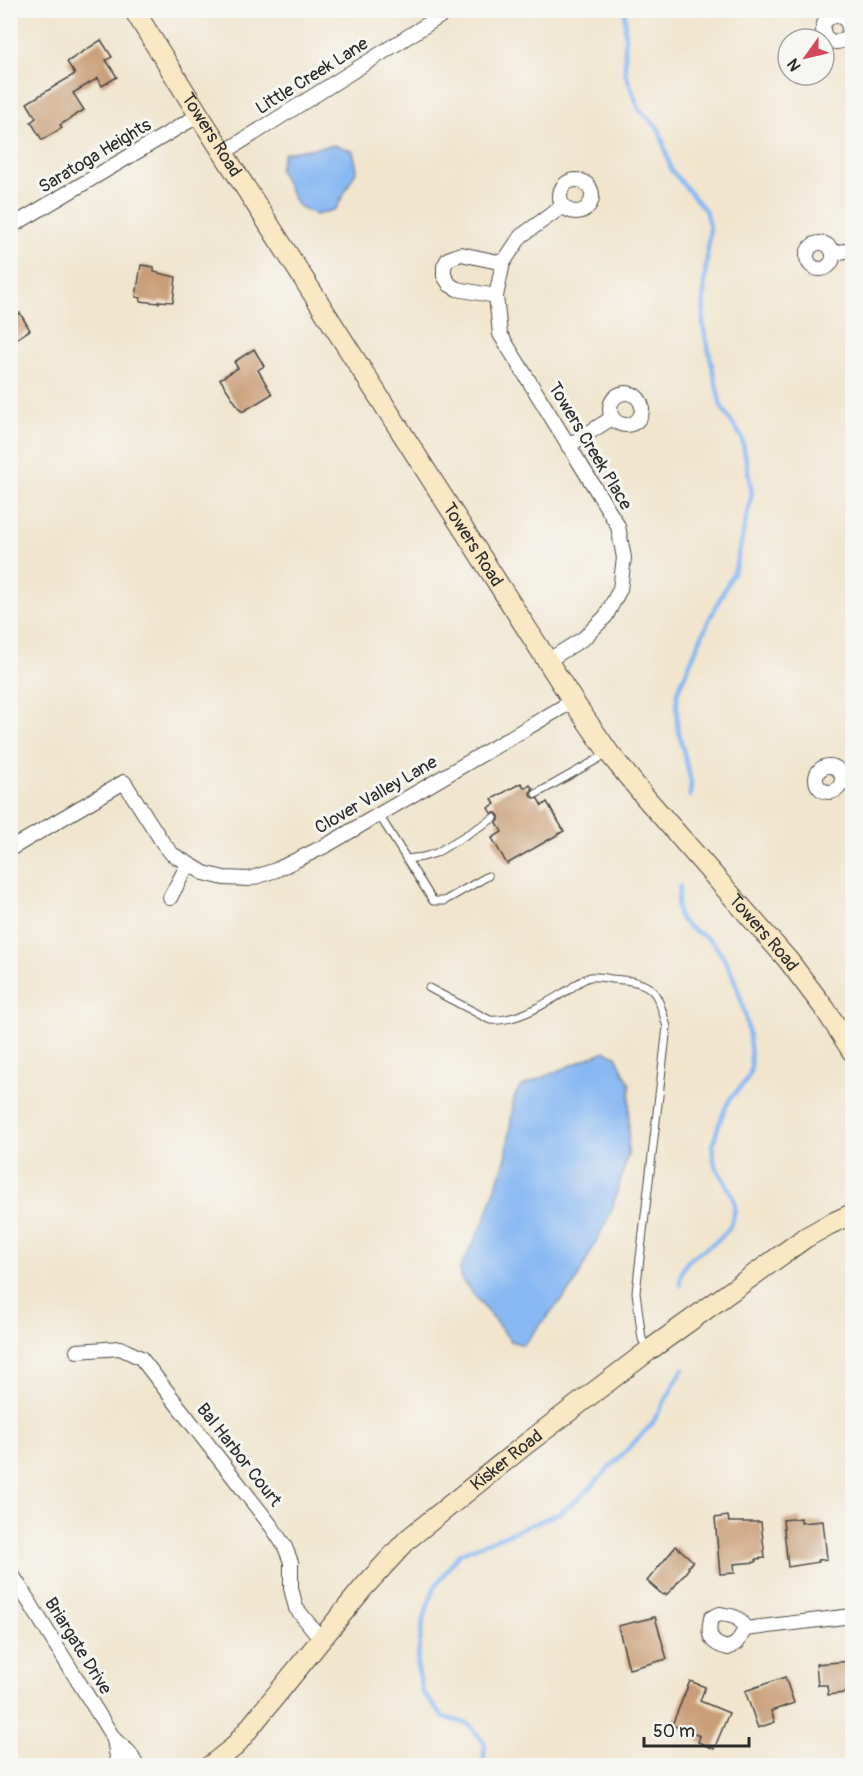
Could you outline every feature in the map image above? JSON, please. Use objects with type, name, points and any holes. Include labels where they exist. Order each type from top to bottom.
[{"type":"main road","name":"Towers Road","points":[[134,10],[573,702],[609,753],[645,797],[788,960],[825,1009],[852,1051]]},
{"type":"main road","points":[[828,1225],[852,1206]]},
{"type":"main road","name":"Kisker Road","points":[[210,1766],[234,1747],[363,1588],[408,1539],[526,1444],[648,1351],[805,1238],[852,1214]]},
{"type":"street","name":"Little Creek Lane","points":[[223,153],[450,10]]},
{"type":"street","name":"Saratoga Heights","points":[[10,227],[199,115]]},
{"type":"street","name":"Towers Creek Place","points":[[547,661],[584,638],[606,616],[620,589],[624,558],[618,526],[500,334],[496,296],[503,263],[521,237],[563,206]]},
{"type":"street","points":[[833,253],[852,250]]},
{"type":"street","points":[[496,296],[457,289],[450,285],[444,276],[444,266],[448,259],[461,254],[503,263]]},
{"type":"street","points":[[568,446],[612,418]]},
{"type":"street","name":"Clover Valley Lane","points":[[10,849],[124,782],[172,854],[204,873],[224,878],[249,879],[276,870],[327,845],[573,702]]},
{"type":"street","points":[[170,898],[188,864]]},
{"type":"street","name":"Bal Harbor Court","points":[[78,1351],[120,1348],[141,1358],[285,1547],[291,1562],[291,1588],[296,1608],[321,1639]]},
{"type":"street","name":"Briargate Drive","points":[[10,1571],[114,1739],[129,1752],[136,1766]]},
{"type":"street","points":[[745,1629],[852,1616]]},
{"type":"street","name":"Briargate Drive","points":[[114,1739],[117,1757],[122,1766]]},
{"type":"lane","points":[[536,794],[609,753]]},
{"type":"lane","points":[[379,815],[433,901],[444,901],[488,876]]},
{"type":"lane","points":[[406,859],[436,853],[494,818]]},
{"type":"lane","points":[[429,988],[490,1020],[500,1021],[517,1017],[544,1004],[590,977],[646,984],[659,999],[667,1027],[636,1292],[642,1339],[648,1351]]},
{"type":"water","points":[[335,145],[353,151],[357,169],[336,209],[316,215],[297,205],[279,169],[284,153]]},
{"type":"water","points":[[605,1051],[616,1056],[630,1085],[628,1155],[611,1212],[574,1285],[523,1345],[511,1341],[462,1280],[460,1268],[484,1222],[506,1158],[514,1098],[520,1087]]},
{"type":"building","points":[[101,40],[112,57],[106,60],[117,77],[102,86],[98,78],[73,93],[84,110],[60,125],[62,128],[42,140],[31,122],[36,118],[27,103],[75,74],[67,62]]},
{"type":"building","points":[[141,265],[154,267],[154,272],[176,277],[173,302],[140,301],[141,298],[136,297]]},
{"type":"building","points":[[20,313],[30,330],[10,343],[10,319]]},
{"type":"building","points":[[254,349],[264,366],[258,370],[272,394],[241,411],[220,379],[238,368],[234,362]]},
{"type":"building","points":[[521,783],[525,788],[530,785],[533,789],[530,793],[531,797],[538,799],[542,806],[547,802],[564,831],[507,864],[492,838],[502,832],[497,823],[499,816],[491,813],[488,808],[495,804],[492,799]]},
{"type":"building","points":[[728,1516],[729,1522],[761,1522],[765,1558],[756,1559],[756,1562],[734,1564],[735,1573],[720,1574],[715,1518]]},
{"type":"building","points":[[801,1518],[801,1523],[823,1521],[827,1559],[788,1567],[783,1520]]},
{"type":"building","points":[[676,1546],[693,1561],[674,1587],[663,1595],[647,1581]]},
{"type":"building","points":[[655,1617],[667,1659],[629,1669],[618,1626]]},
{"type":"building","points":[[852,1661],[852,1692],[828,1695],[827,1685],[818,1685],[816,1664]]},
{"type":"building","points":[[785,1677],[794,1703],[771,1711],[775,1722],[758,1728],[745,1691]]},
{"type":"building","points":[[690,1681],[705,1687],[700,1701],[729,1713],[714,1749],[698,1742],[700,1736],[672,1725]]},
{"type":"waterway","points":[[625,10],[625,72],[639,109],[659,129],[671,170],[705,210],[710,228],[704,286],[703,325],[721,406],[742,438],[752,493],[735,569],[708,622],[677,693],[677,725],[691,782],[690,796]]},
{"type":"waterway","points":[[680,886],[677,906],[679,917],[687,926],[715,945],[736,986],[746,1018],[751,1070],[748,1078],[727,1105],[713,1146],[716,1167],[731,1194],[734,1214],[724,1235],[685,1265],[681,1273],[680,1285]]},
{"type":"waterway","points":[[483,1766],[485,1744],[469,1724],[443,1717],[423,1693],[417,1665],[423,1620],[434,1588],[459,1554],[560,1513],[585,1493],[652,1424],[683,1369]]}]
